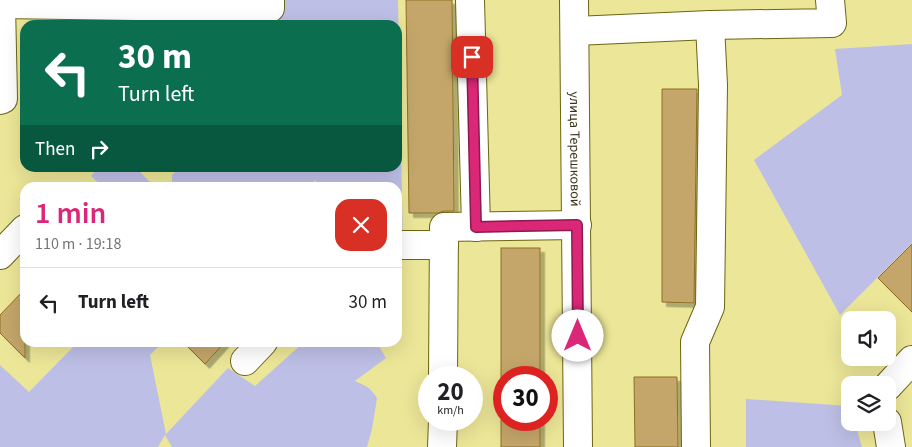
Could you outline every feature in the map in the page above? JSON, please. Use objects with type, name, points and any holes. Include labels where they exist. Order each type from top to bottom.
[{"type":"street","points":[[0,100],[3,99],[1,4],[270,8],[270,0]]},
{"type":"street","points":[[470,0],[476,227]]},
{"type":"street","name":"улица Терешковой","points":[[574,0],[578,447]]},
{"type":"street","points":[[575,31],[710,25],[832,23],[830,0]]},
{"type":"street","points":[[696,447],[695,342],[710,307],[713,85],[710,25]]},
{"type":"street","points":[[443,366],[444,227],[577,225]]},
{"type":"street","points":[[0,255],[20,234]]},
{"type":"street","points":[[402,245],[444,245]]},
{"type":"street","points":[[896,377],[912,360]]},
{"type":"street","points":[[442,431],[442,447]]},
{"type":"street","points":[[888,431],[891,447]]},
{"type":"shaded area","points":[[271,0],[398,0],[398,20],[274,20]]},
{"type":"shaded area","points":[[912,44],[912,243],[844,311],[841,311],[840,315],[754,160],[842,95],[835,49]]},
{"type":"shaded area","points":[[94,172],[140,172],[150,182],[98,182],[91,176]]},
{"type":"shaded area","points":[[175,172],[402,172],[402,182],[316,182],[315,180],[313,182],[172,182],[172,175]]},
{"type":"shaded area","points":[[402,196],[403,245],[402,245]]},
{"type":"shaded area","points":[[73,347],[158,347],[150,355],[166,434],[228,368],[255,386],[299,347],[379,347],[386,358],[355,381],[368,387],[377,398],[367,447],[172,447],[165,435],[158,447],[0,447],[0,365],[29,392]]},
{"type":"shaded area","points":[[746,399],[841,405],[841,431],[857,431],[862,447],[746,447]]},
{"type":"building","points":[[406,0],[452,0],[454,211],[409,213]]},
{"type":"building","points":[[662,89],[697,89],[694,303],[662,302]]},
{"type":"building","points":[[912,244],[912,312],[878,278]]},
{"type":"building","points":[[501,248],[540,248],[540,366],[501,366]]},
{"type":"building","points":[[20,294],[20,347],[25,347],[25,358],[0,333],[0,315]]},
{"type":"building","points":[[188,347],[220,347],[205,364]]},
{"type":"building","points":[[634,377],[677,377],[678,447],[635,447]]},
{"type":"building","points":[[501,431],[540,431],[540,447],[501,447]]},
{"type":"route","points":[[472,57],[476,227],[577,225],[578,336]]}]
